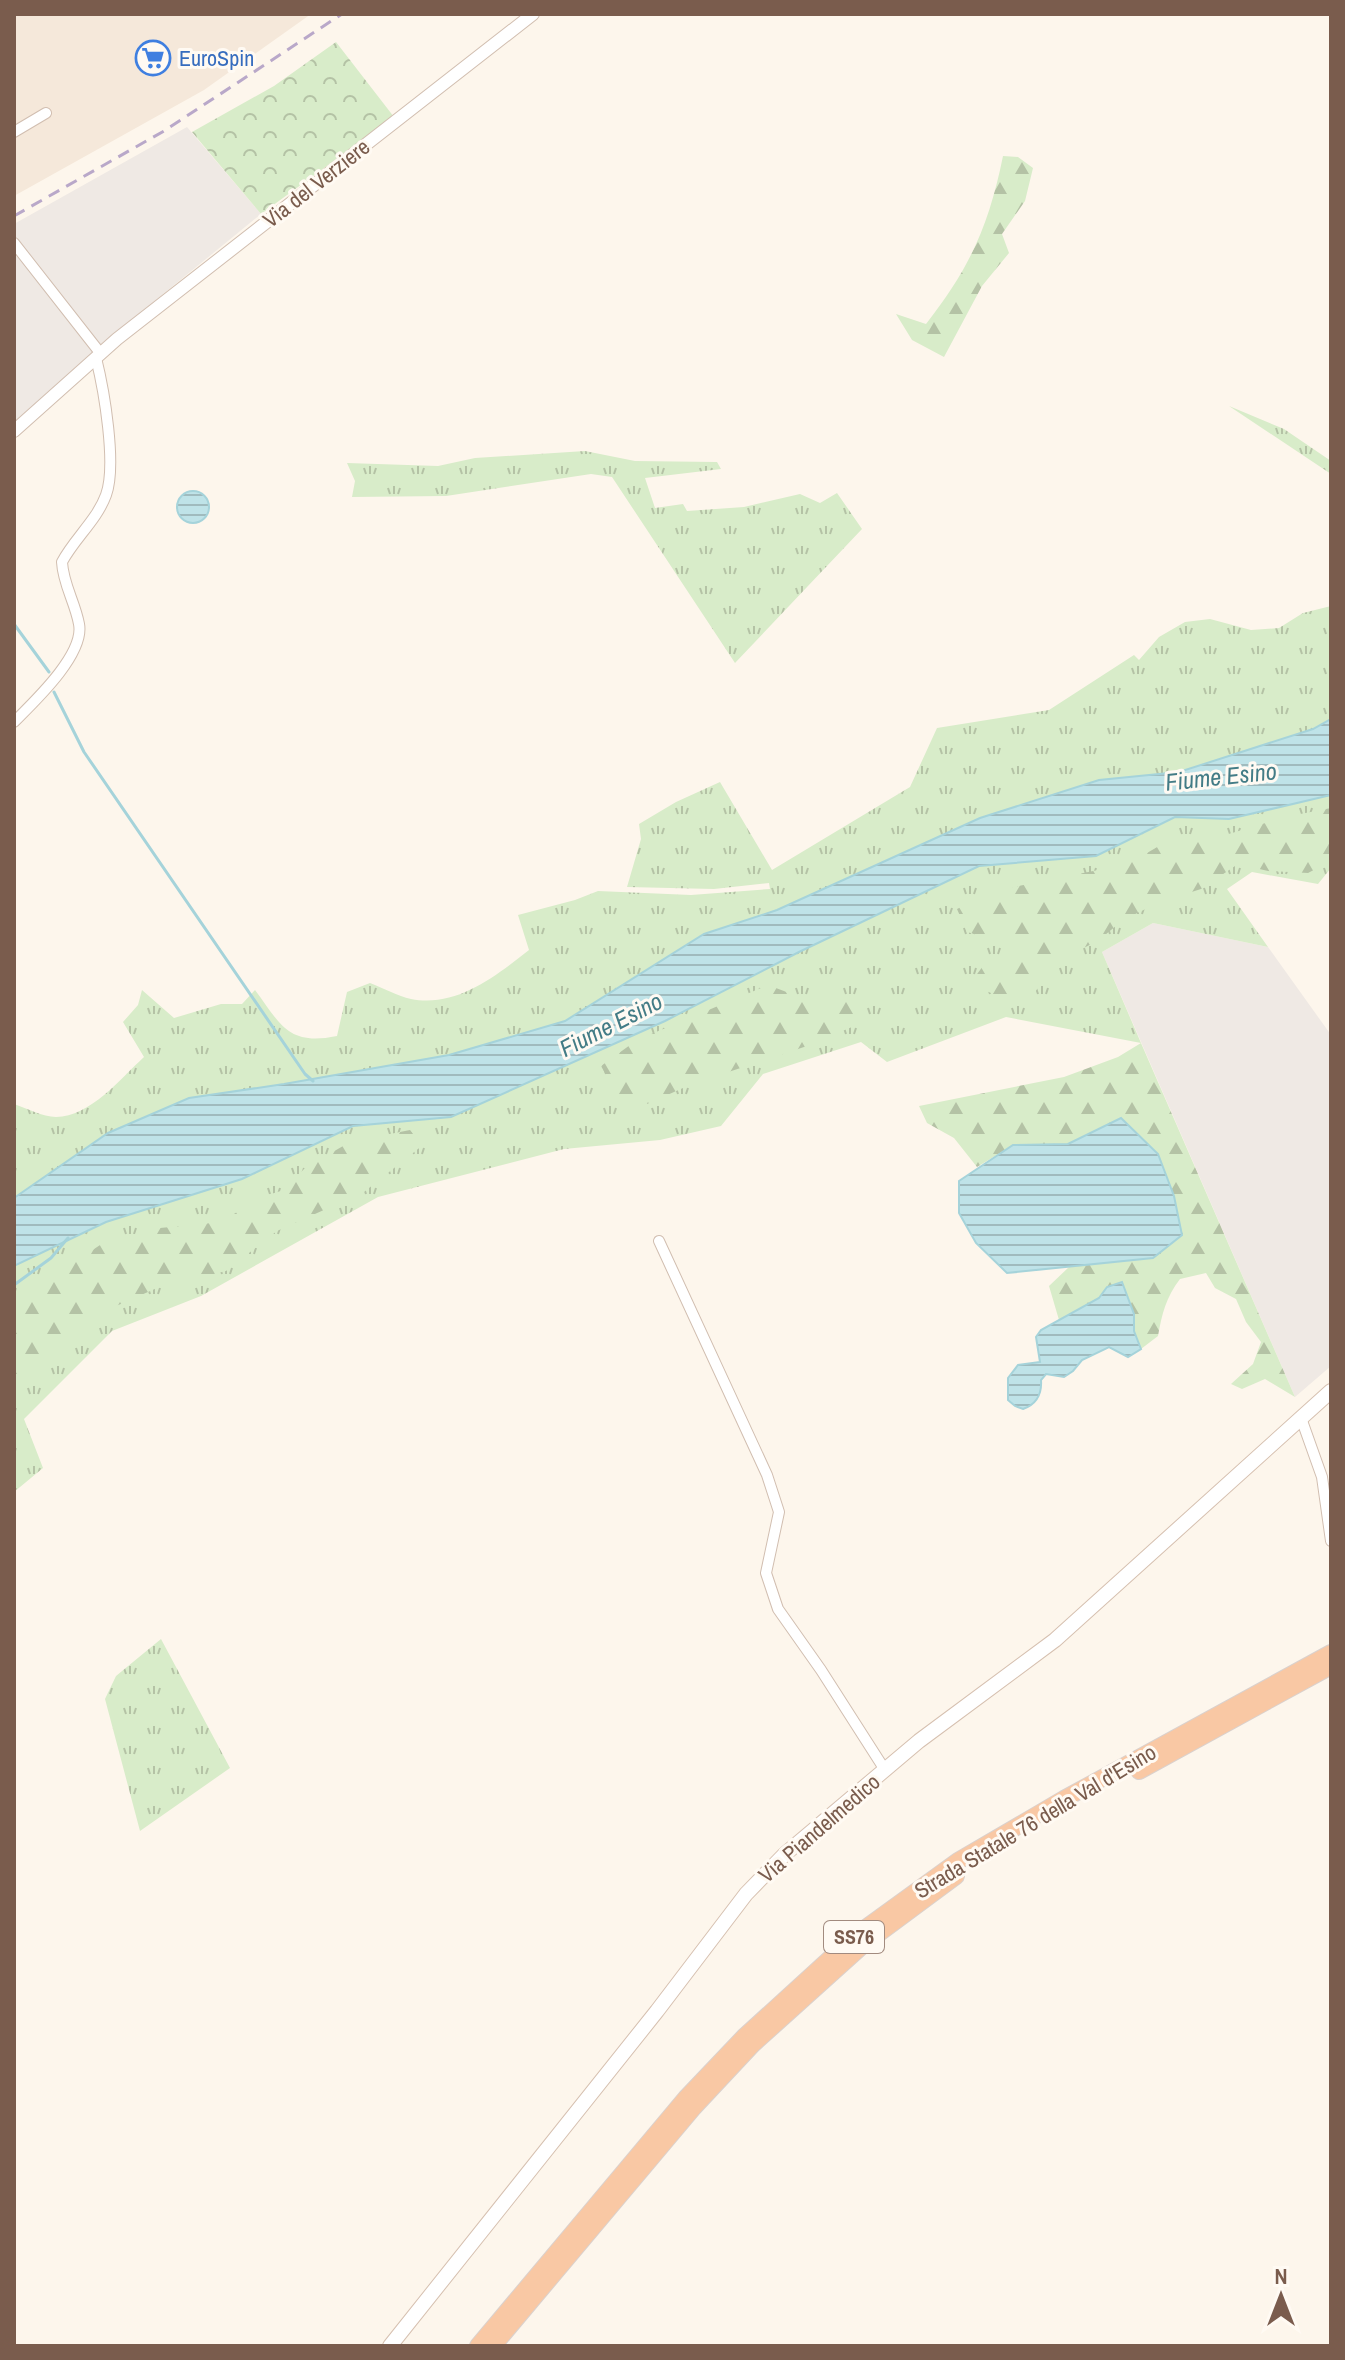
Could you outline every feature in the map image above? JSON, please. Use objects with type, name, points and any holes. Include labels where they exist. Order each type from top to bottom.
[{"type":"highway","name":"Strada Statale 76 della Val d'Esino","points":[[478,2346],[686,2098],[754,2027],[856,1935],[958,1861],[1064,1799],[1331,1653]]},
{"type":"highway","name":"Strada Statale 76 della Val d'Esino","points":[[493,2346],[694,2107],[752,2045],[863,1945],[964,1870],[1331,1666]]},
{"type":"main road","name":"Via Piandelmedico","points":[[390,2346],[657,2011],[746,1894],[785,1854],[919,1741],[1055,1640],[1331,1391]]},
{"type":"street","name":"Via del Verziere","points":[[14,431],[117,339],[533,14]]},
{"type":"street","points":[[14,132],[46,113]]},
{"type":"street","points":[[14,243],[99,356],[110,476],[106,495],[88,527],[62,562],[63,576],[80,626],[79,639],[71,657],[14,722]]},
{"type":"street","points":[[659,1241],[767,1475],[775,1499],[779,1512],[766,1573],[778,1609],[885,1770]]},
{"type":"street","points":[[1301,1418],[1322,1477],[1331,1541]]},
{"type":"shaded area","points":[[14,14],[311,14],[204,90],[14,196]]},
{"type":"shaded area","points":[[187,127],[261,214],[102,344],[14,424],[14,224]]},
{"type":"shaded area","points":[[1153,923],[1268,947],[1331,1035],[1331,1366],[1295,1397],[1102,952]]},
{"type":"green space","points":[[336,42],[394,117],[261,214],[192,132],[274,86]]},
{"type":"green space","points":[[1003,156],[1018,157],[1033,168],[1025,201],[1002,234],[1009,253],[982,286],[944,357],[912,340],[896,314],[926,324],[955,284],[984,225]]},
{"type":"green space","points":[[1229,406],[1284,429],[1331,461],[1331,474]]},
{"type":"green space","points":[[585,451],[635,461],[717,462],[721,469],[645,478],[655,508],[683,504],[687,511],[744,507],[800,494],[820,503],[837,493],[862,529],[735,663],[612,477],[591,474],[446,496],[352,497],[355,481],[347,463],[438,466],[475,458]]},
{"type":"green space","points":[[1331,606],[1331,719],[1314,729],[1179,772],[1099,780],[980,818],[777,910],[704,934],[565,1021],[449,1055],[189,1098],[108,1133],[14,1198],[14,1104],[46,1116],[69,1115],[93,1104],[115,1085],[144,1057],[123,1022],[138,1005],[142,990],[174,1018],[221,1004],[242,1004],[255,990],[287,1030],[307,1038],[337,1036],[347,992],[370,983],[406,998],[428,1001],[444,999],[474,988],[503,970],[529,950],[518,915],[598,891],[691,895],[770,889],[769,883],[714,889],[627,887],[641,839],[639,824],[676,802],[720,782],[772,870],[910,787],[937,728],[1049,710],[1134,655],[1139,660],[1159,637],[1185,622],[1210,619],[1251,630],[1279,628],[1303,613]]},
{"type":"green space","points":[[1331,795],[1331,868],[1318,884],[1252,872],[1227,889],[1268,947],[1153,923],[1102,952],[1141,1043],[1006,1017],[887,1062],[861,1042],[763,1074],[721,1126],[660,1140],[564,1149],[378,1197],[201,1296],[112,1331],[24,1419],[43,1468],[14,1492],[14,1266],[106,1222],[242,1179],[353,1126],[451,1117],[665,1021],[799,952],[979,866],[1095,856],[1175,817],[1229,819]]},
{"type":"green space","points":[[1331,808],[1331,861],[1308,873],[1268,871],[1238,864],[1201,889],[1160,902],[1123,920],[1099,940],[1057,962],[1035,992],[997,995],[969,985],[983,966],[1027,952],[1025,941],[996,940],[967,932],[957,909],[994,891],[1128,864],[1178,835],[1212,839],[1285,817]]},
{"type":"green space","points":[[768,985],[805,999],[857,1002],[852,1027],[804,1047],[692,1084],[647,1104],[623,1105],[601,1066],[637,1040]]},
{"type":"green space","points":[[1141,1043],[1295,1397],[1265,1379],[1242,1389],[1231,1384],[1253,1364],[1261,1342],[1246,1322],[1236,1299],[1215,1288],[1206,1273],[1180,1279],[1165,1306],[1158,1336],[1141,1349],[1134,1331],[1134,1314],[1122,1282],[1107,1287],[1099,1298],[1059,1320],[1049,1286],[1069,1267],[1153,1258],[1122,1119],[1068,1144],[1013,1145],[977,1167],[954,1138],[927,1123],[919,1106],[1064,1077],[1118,1057]]},
{"type":"green space","points":[[410,1130],[423,1145],[364,1192],[277,1231],[226,1271],[157,1288],[98,1314],[44,1360],[14,1396],[14,1319],[48,1280],[106,1241],[160,1228],[222,1222],[258,1198],[284,1190],[305,1168],[350,1142]]},
{"type":"green space","points":[[161,1639],[230,1768],[140,1831],[105,1699],[116,1676]]},
{"type":"water","points":[[193,491],[204,496],[209,507],[204,518],[193,523],[182,518],[177,507],[182,496]]},
{"type":"water","name":"Fiume Esino","points":[[1331,719],[1331,795],[1229,819],[1175,817],[1096,856],[979,866],[799,952],[665,1021],[451,1117],[353,1126],[242,1179],[106,1222],[14,1266],[14,1198],[108,1133],[189,1098],[449,1055],[565,1021],[704,934],[777,910],[980,818],[1099,780],[1179,772],[1313,729]]},
{"type":"water","points":[[1121,1118],[1158,1154],[1174,1196],[1182,1235],[1153,1258],[1007,1273],[976,1243],[959,1213],[959,1181],[1013,1145],[1068,1144]]},
{"type":"water","points":[[1122,1282],[1134,1314],[1134,1331],[1141,1349],[1128,1357],[1109,1347],[1082,1360],[1064,1377],[1046,1374],[1041,1380],[1038,1398],[1023,1409],[1008,1400],[1008,1378],[1018,1365],[1040,1362],[1036,1337],[1041,1330],[1099,1298],[1107,1287]]},
{"type":"waterway","points":[[14,624],[49,672]]},
{"type":"waterway","points":[[54,692],[84,752],[305,1074],[313,1081]]},
{"type":"waterway","points":[[14,1285],[51,1258],[68,1238]]},
{"type":"railway","points":[[14,216],[164,131],[342,14]]},
{"type":"place","name":"EuroSpin","points":[[153,58]]}]
